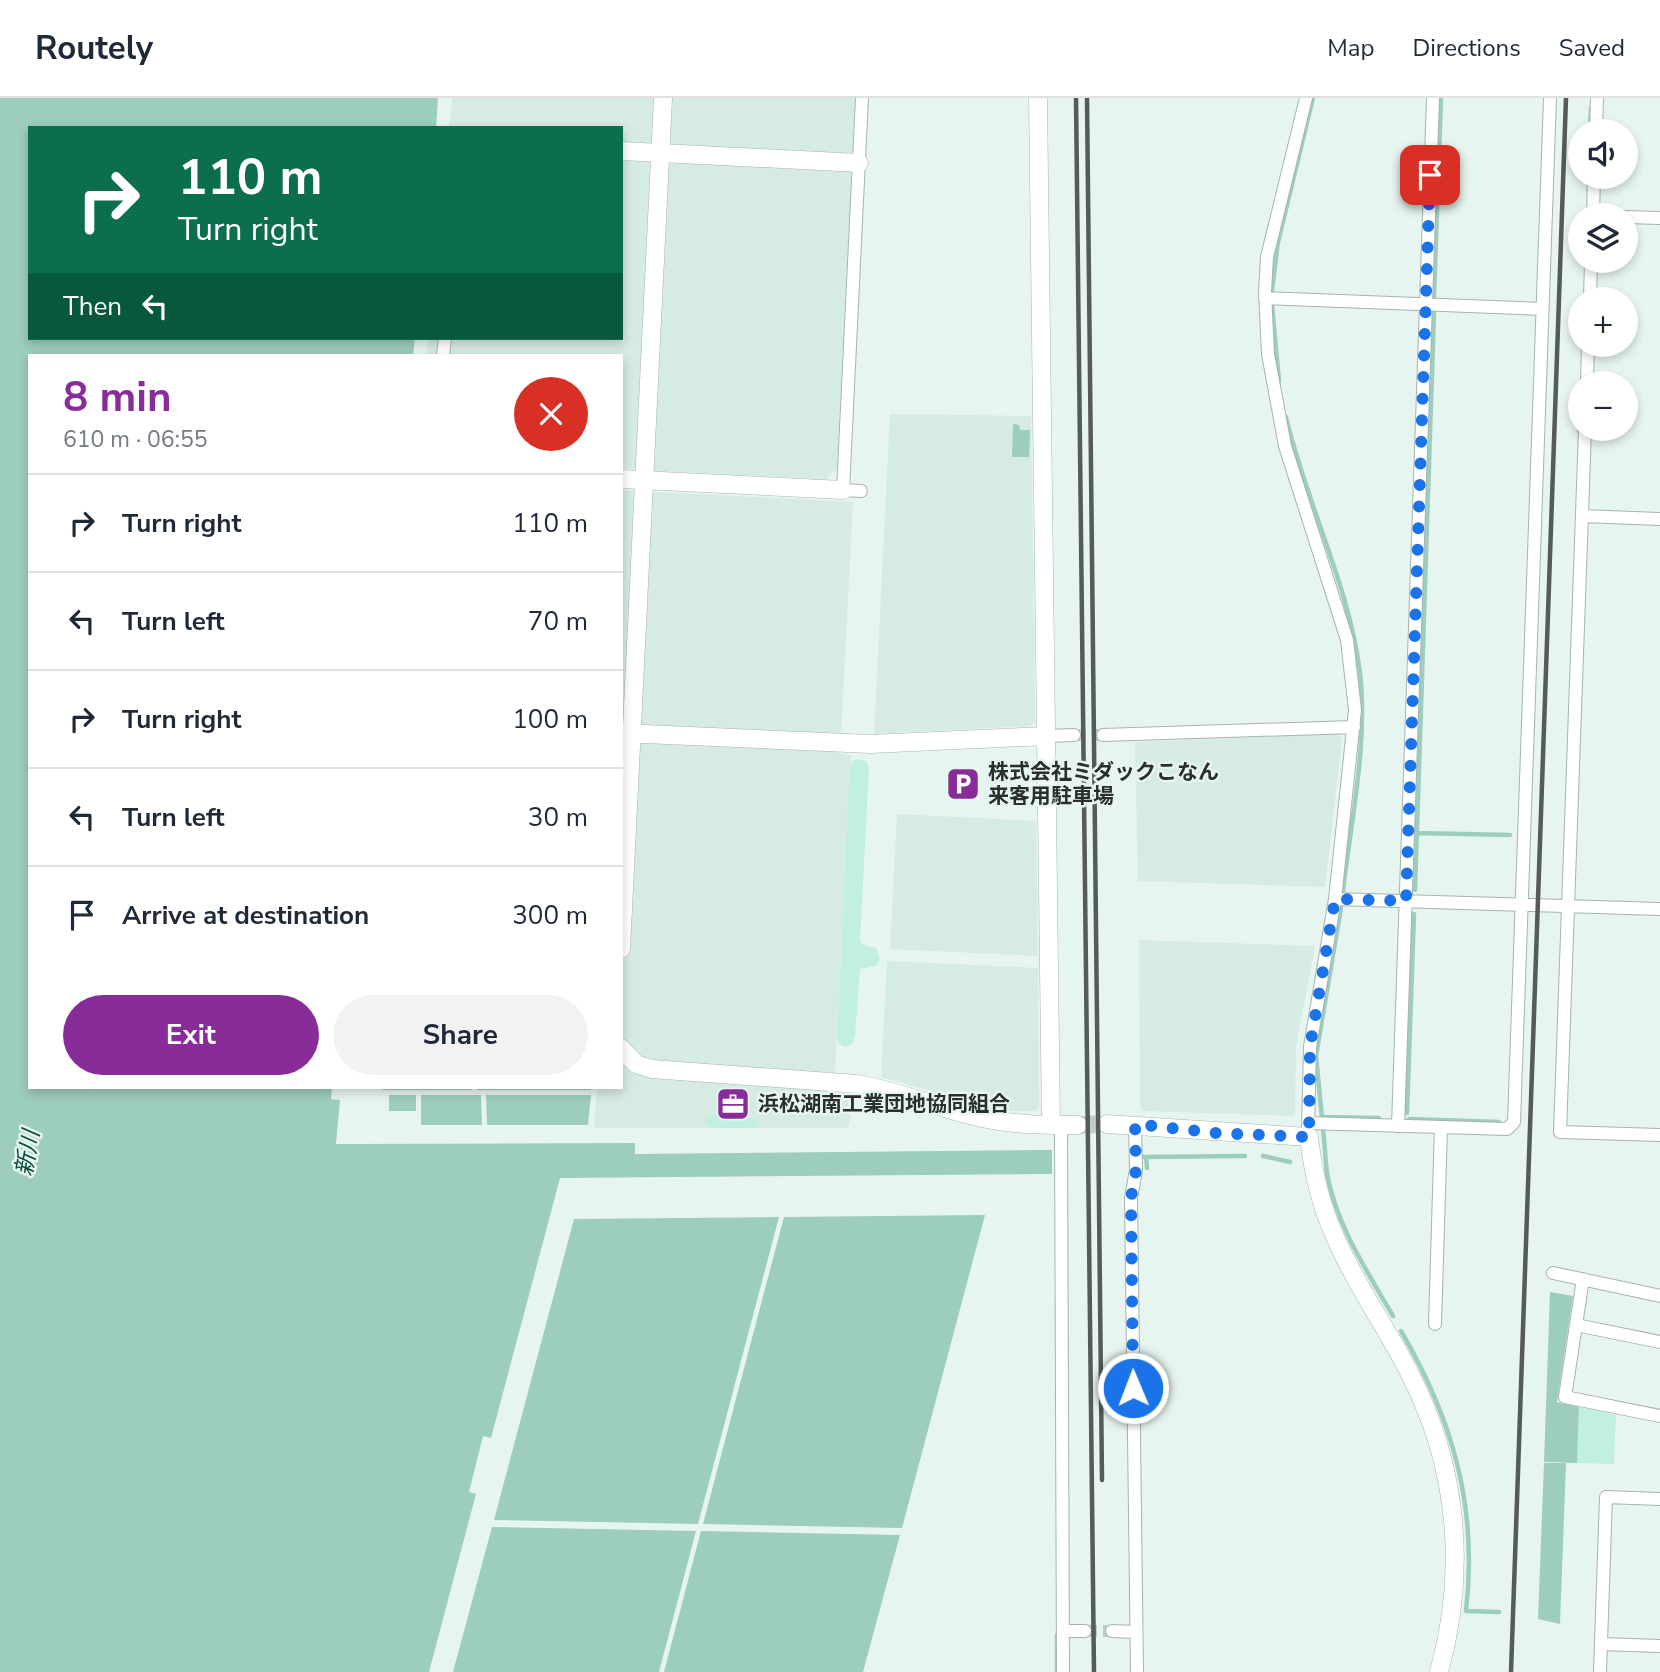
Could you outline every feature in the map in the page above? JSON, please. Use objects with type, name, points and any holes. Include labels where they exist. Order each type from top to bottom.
[{"type":"street","points":[[623,878],[627,733],[645,480],[663,98]]},
{"type":"street","points":[[843,490],[862,98]]},
{"type":"street","points":[[1038,98],[1046,736],[1063,1125],[1063,1672]]},
{"type":"street","points":[[1306,98],[1271,240],[1265,298],[1268,354],[1278,415],[1294,476],[1347,640],[1353,675],[1354,727],[1335,899],[1310,1047],[1308,1130],[1318,1190],[1336,1241],[1410,1373],[1428,1412],[1443,1455],[1452,1503],[1456,1551],[1452,1615],[1439,1672]]},
{"type":"street","points":[[1398,1126],[1433,98]]},
{"type":"street","points":[[1107,1124],[1135,1124],[1225,1133],[1398,1126],[1507,1129],[1514,1122],[1550,98]]},
{"type":"street","points":[[1596,119],[1597,98]]},
{"type":"street","points":[[623,151],[859,163]]},
{"type":"street","points":[[1638,217],[1660,218]]},
{"type":"street","points":[[1265,298],[1542,309]]},
{"type":"street","points":[[1585,441],[1560,1132],[1660,1135]]},
{"type":"street","points":[[623,479],[862,491]]},
{"type":"street","points":[[1582,516],[1660,519]]},
{"type":"street","points":[[1102,735],[1354,727]]},
{"type":"street","points":[[627,733],[871,744],[1074,736]]},
{"type":"street","points":[[1335,899],[1660,909]]},
{"type":"street","points":[[623,1050],[636,1064],[652,1069],[857,1084],[880,1088],[984,1119],[1017,1124],[1063,1125]]},
{"type":"street","points":[[1135,1124],[1136,1170],[1131,1212],[1136,1672]]},
{"type":"street","points":[[1435,1324],[1441,1127]]},
{"type":"street","points":[[1553,1273],[1660,1296]]},
{"type":"street","points":[[1583,1279],[1564,1397],[1660,1416]]},
{"type":"street","points":[[1576,1325],[1660,1342]]},
{"type":"street","points":[[1600,1672],[1606,1497],[1660,1499]]},
{"type":"street","points":[[1063,1631],[1085,1631]]},
{"type":"street","points":[[1112,1631],[1136,1632]]},
{"type":"street","points":[[1601,1644],[1660,1646]]},
{"type":"shaded area","points":[[452,98],[855,98],[837,468],[826,479],[623,469],[623,354],[426,354],[428,340],[623,340],[623,126],[449,126]]},
{"type":"shaded area","points":[[890,414],[1031,416],[1035,721],[1030,726],[874,734]]},
{"type":"shaded area","points":[[623,490],[853,502],[840,754],[851,755],[834,1091],[856,1093],[848,1128],[594,1128],[597,1089],[623,1089]]},
{"type":"shaded area","points":[[1337,734],[1342,739],[1325,887],[1138,881],[1135,742]]},
{"type":"shaded area","points":[[854,760],[867,762],[869,769],[860,940],[863,945],[876,948],[880,958],[876,966],[860,969],[855,1037],[852,1044],[845,1047],[839,1044],[837,1038],[850,767]]},
{"type":"shaded area","points":[[897,814],[1036,821],[1038,956],[890,949]]},
{"type":"shaded area","points":[[1139,940],[1315,946],[1296,1046],[1295,1113],[1292,1116],[1144,1111],[1140,1107]]},
{"type":"shaded area","points":[[887,961],[1038,968],[1039,1107],[1035,1111],[1002,1111],[881,1077]]},
{"type":"shaded area","points":[[712,1115],[755,1118],[759,1125],[754,1128],[711,1128],[705,1124],[705,1119]]},
{"type":"shaded area","points":[[1579,1407],[1616,1415],[1614,1464],[1577,1463]]},
{"type":"water","name":"新川","points":[[0,98],[438,98],[436,126],[28,126],[28,340],[415,340],[413,354],[28,354],[28,1089],[332,1089],[331,1099],[340,1100],[336,1144],[635,1143],[635,1154],[1052,1150],[1052,1174],[560,1178],[491,1438],[483,1436],[469,1492],[476,1494],[429,1672],[0,1672]]},
{"type":"water","points":[[1013,424],[1019,425],[1020,430],[1030,430],[1029,457],[1012,457]]},
{"type":"water","points":[[383,1089],[472,1089],[472,1090]]},
{"type":"water","points":[[477,1089],[591,1089],[591,1090]]},
{"type":"water","points":[[389,1095],[416,1095],[416,1111],[389,1111]]},
{"type":"water","points":[[421,1095],[481,1095],[482,1125],[421,1125]]},
{"type":"water","points":[[486,1095],[591,1095],[588,1125],[487,1125]]},
{"type":"water","points":[[985,1215],[902,1528],[703,1524],[784,1217]]},
{"type":"water","points":[[779,1217],[698,1524],[494,1520],[574,1219]]},
{"type":"water","points":[[1550,1292],[1573,1296],[1557,1402],[1579,1407],[1577,1463],[1544,1462]]},
{"type":"water","points":[[1544,1463],[1566,1463],[1560,1624],[1538,1619]]},
{"type":"water","points":[[492,1527],[696,1531],[659,1672],[453,1672]]},
{"type":"water","points":[[701,1531],[900,1535],[863,1672],[664,1672]]},
{"type":"waterway","points":[[1272,291],[1278,242],[1313,98]]},
{"type":"waterway","points":[[1434,297],[1441,98]]},
{"type":"waterway","points":[[1591,108],[1591,119]]},
{"type":"waterway","points":[[1272,305],[1279,381]]},
{"type":"waterway","points":[[1415,890],[1434,312]]},
{"type":"waterway","points":[[1286,417],[1347,609],[1360,673],[1360,754],[1343,891]]},
{"type":"waterway","points":[[1416,833],[1510,835]]},
{"type":"waterway","points":[[1322,1118],[1316,1056],[1341,908]]},
{"type":"waterway","points":[[1407,1113],[1414,914]]},
{"type":"waterway","points":[[1322,1117],[1379,1118]]},
{"type":"waterway","points":[[1409,1119],[1499,1122]]},
{"type":"waterway","points":[[1323,1130],[1327,1173],[1337,1211],[1393,1316]]},
{"type":"waterway","points":[[1141,1157],[1245,1156]]},
{"type":"waterway","points":[[1263,1156],[1290,1162]]},
{"type":"waterway","points":[[1146,1157],[1147,1168]]},
{"type":"waterway","points":[[1401,1331],[1435,1398],[1457,1465],[1468,1536],[1466,1611],[1499,1612]]},
{"type":"waterway","points":[[1057,1635],[1057,1672]]},
{"type":"tunnel","points":[[1074,735],[1103,735]]},
{"type":"tunnel","points":[[1078,1125],[1107,1124]]},
{"type":"tunnel","points":[[1085,1631],[1112,1631]]},
{"type":"railway","points":[[1076,98],[1094,1672]]},
{"type":"railway","points":[[1087,98],[1102,1480]]},
{"type":"railway","points":[[1511,1672],[1566,98]]},
{"type":"place","name":"株式会社ミダックこなん 来客用駐車場","points":[[963,784]]},
{"type":"place","name":"浜松湖南工業団地協同組合","points":[[733,1104]]},
{"type":"route","points":[[1133,1388],[1131,1198],[1136,1170],[1135,1124],[1216,1133],[1309,1137],[1307,1107],[1310,1047],[1335,899],[1406,901],[1430,175]]}]
